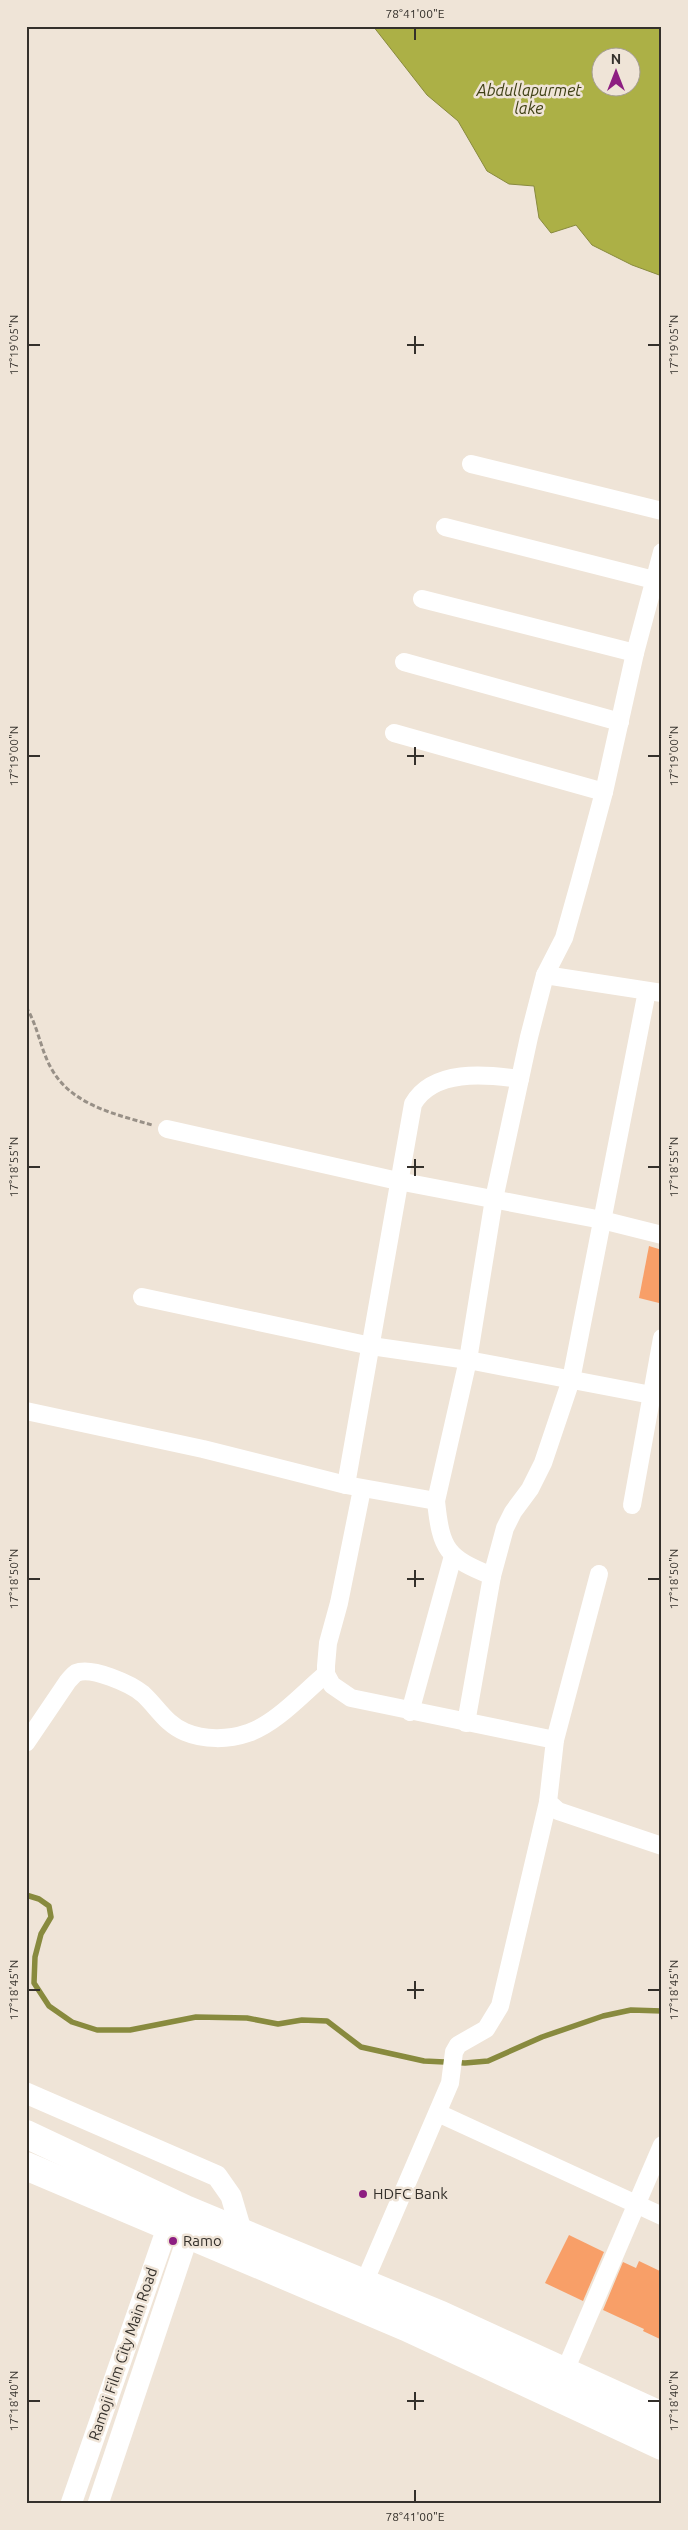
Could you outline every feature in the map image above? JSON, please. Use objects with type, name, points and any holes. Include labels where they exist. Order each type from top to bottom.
[{"type":"highway","points":[[26,2134],[182,2221],[662,2446]]},
{"type":"highway","points":[[26,2166],[182,2221],[242,2233],[441,2315],[564,2373],[662,2416]]},
{"type":"street","points":[[471,464],[662,511]]},
{"type":"street","points":[[445,527],[654,580]]},
{"type":"street","points":[[492,1576],[472,1568],[453,1556],[442,1541],[436,1501],[468,1360],[494,1199],[520,1079],[545,975],[564,938],[604,792],[635,653],[662,552]]},
{"type":"street","points":[[422,599],[635,653]]},
{"type":"street","points":[[404,662],[620,722]]},
{"type":"street","points":[[394,733],[604,792]]},
{"type":"street","points":[[466,1723],[492,1576],[505,1528],[513,1512],[530,1489],[543,1463],[571,1380],[602,1220],[654,992],[545,975]]},
{"type":"street","points":[[520,1079],[469,1076],[443,1081],[426,1088],[418,1095],[413,1104],[371,1346],[339,1603],[328,1643],[326,1674],[332,1685],[351,1698],[410,1712],[555,1740]]},
{"type":"street","points":[[167,1129],[398,1182],[602,1220],[662,1235]]},
{"type":"street","points":[[142,1297],[371,1346],[468,1360],[656,1396]]},
{"type":"street","points":[[632,1504],[656,1396],[662,1338]]},
{"type":"street","points":[[26,1411],[203,1449],[354,1487],[436,1501]]},
{"type":"street","points":[[410,1712],[453,1556]]},
{"type":"street","points":[[364,2283],[438,2113],[453,2072],[454,2052],[458,2045],[478,2036],[486,2029],[500,2006],[548,1802],[555,1740],[599,1574]]},
{"type":"street","points":[[26,1743],[76,1673],[86,1671],[100,1673],[132,1687],[143,1694],[168,1722],[184,1732],[203,1739],[248,1733],[266,1725],[326,1674]]},
{"type":"street","points":[[548,1802],[558,1811],[662,1846]]},
{"type":"street","points":[[26,2092],[217,2176],[231,2196],[242,2233]]},
{"type":"street","points":[[438,2113],[662,2216]]},
{"type":"street","points":[[564,2373],[662,2145]]},
{"type":"street","name":"Ramoji Film City Main Road","points":[[71,2504],[182,2221]]},
{"type":"street","name":"Ramoji Film City Main Road","points":[[98,2504],[182,2221]]},
{"type":"path","points":[[26,1007],[51,1068],[72,1093],[96,1108],[167,1129]]},
{"type":"water","name":"Abdullapurmet lake","points":[[373,26],[662,26],[662,276],[632,265],[592,245],[576,225],[551,233],[539,218],[534,186],[509,184],[487,171],[458,121],[427,95]]},
{"type":"building","points":[[649,1246],[662,1250],[662,1289],[659,1303],[639,1298]]},
{"type":"building","points":[[569,2235],[604,2252],[583,2301],[545,2283]]},
{"type":"building","points":[[639,2261],[662,2272],[662,2340],[643,2331],[644,2329],[603,2310],[623,2262],[636,2268]]},
{"type":"waterway","points":[[26,1895],[39,1899],[49,1906],[51,1917],[41,1934],[35,1957],[34,1983],[49,2006],[72,2022],[97,2030],[130,2030],[196,2017],[247,2018],[278,2024],[302,2020],[327,2021],[361,2047],[424,2061],[465,2063],[488,2061],[542,2037],[603,2016],[631,2010],[662,2011]]},
{"type":"place","name":"HDFC Bank","points":[[363,2194]]},
{"type":"place","name":"Ramo","points":[[173,2241]]}]
